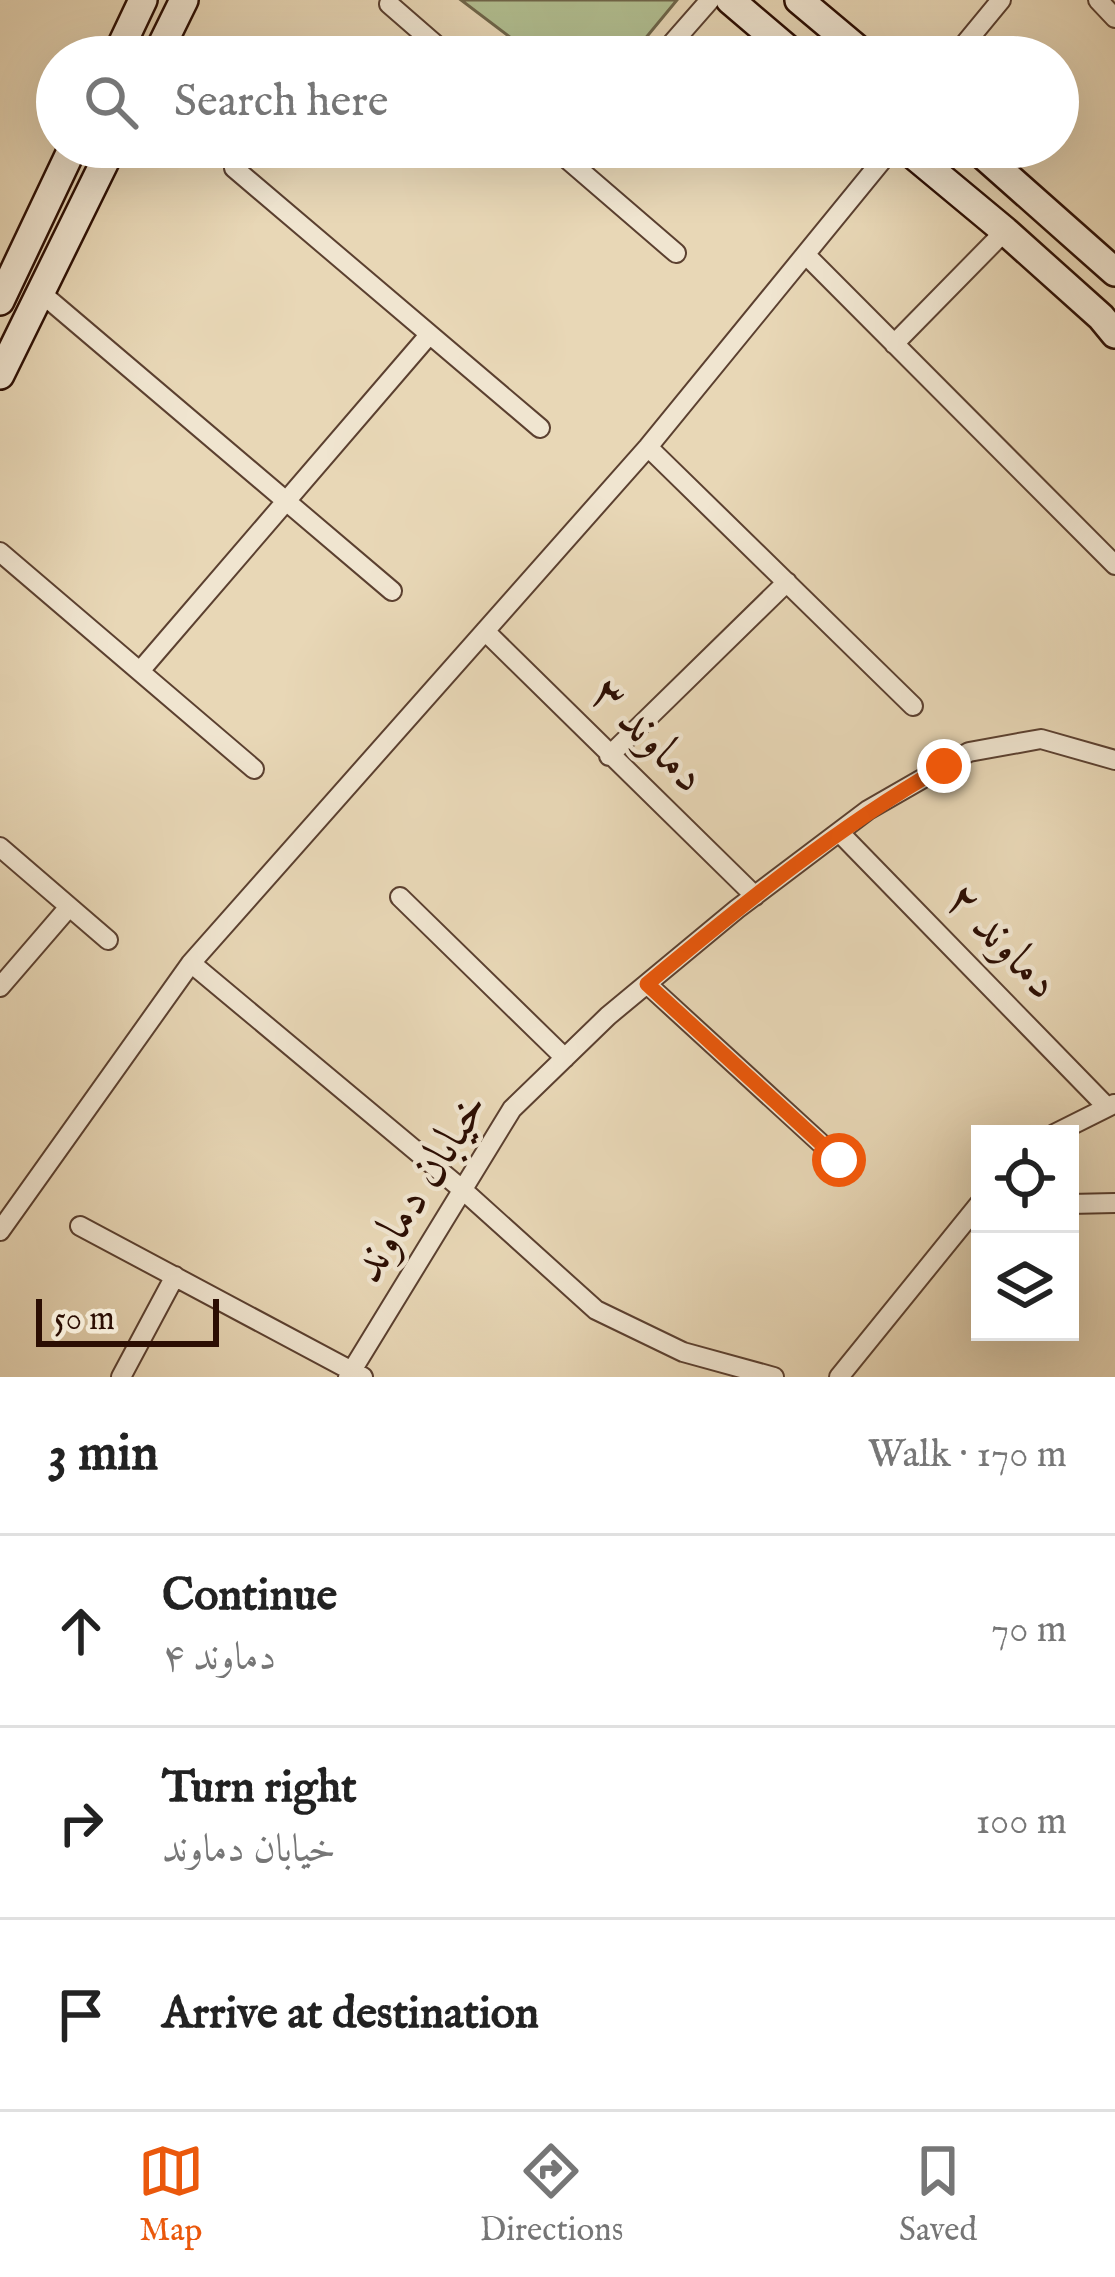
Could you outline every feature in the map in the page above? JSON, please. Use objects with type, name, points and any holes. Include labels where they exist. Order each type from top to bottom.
[{"type":"street","points":[[126,36],[143,0]]},
{"type":"street","points":[[166,36],[184,0]]},
{"type":"street","points":[[678,36],[710,0]]},
{"type":"street","points":[[730,0],[772,36]]},
{"type":"street","points":[[799,0],[842,36]]},
{"type":"street","points":[[970,36],[1000,0]]},
{"type":"street","points":[[1098,0],[1115,18]]},
{"type":"street","points":[[389,4],[426,36]]},
{"type":"street","points":[[63,168],[6,288],[40,292],[392,591]]},
{"type":"street","points":[[0,375],[102,168]]},
{"type":"street","points":[[234,168],[540,428]]},
{"type":"street","points":[[590,168],[676,253]]},
{"type":"street","points":[[0,1231],[191,963],[648,447],[876,168]]},
{"type":"street","points":[[929,168],[1115,334]]},
{"type":"street","points":[[998,168],[1115,272]]},
{"type":"street","points":[[894,344],[1005,231]]},
{"type":"street","points":[[807,256],[1115,565]]},
{"type":"street","points":[[140,671],[429,334]]},
{"type":"street","points":[[648,447],[914,706]]},
{"type":"street","points":[[0,552],[254,769]]},
{"type":"street","points":[[609,756],[787,582]]},
{"type":"street","name":"دماوند ۳","points":[[485,631],[755,896]]},
{"type":"street","name":"خیابان دماوند","points":[[354,1375],[512,1109],[647,984],[755,896],[868,810],[969,752],[1041,739],[1115,760]]},
{"type":"street","name":"دماوند ۲","points":[[839,832],[1110,1105]]},
{"type":"street","points":[[0,847],[109,940]]},
{"type":"street","points":[[400,897],[565,1058]]},
{"type":"street","points":[[0,987],[69,907]]},
{"type":"street","points":[[191,963],[464,1191],[596,1310],[683,1352],[774,1377]]},
{"type":"street","points":[[647,984],[839,1160]]},
{"type":"street","points":[[1071,1125],[1110,1105]]},
{"type":"street","points":[[1079,1204],[1115,1203]]},
{"type":"street","points":[[839,1377],[971,1215]]},
{"type":"street","points":[[80,1226],[354,1375]]},
{"type":"street","points":[[121,1377],[175,1276]]},
{"type":"green space","points":[[461,0],[677,0],[647,36],[508,36]]},
{"type":"route","points":[[839,1160],[647,984],[868,810],[944,766]]}]
